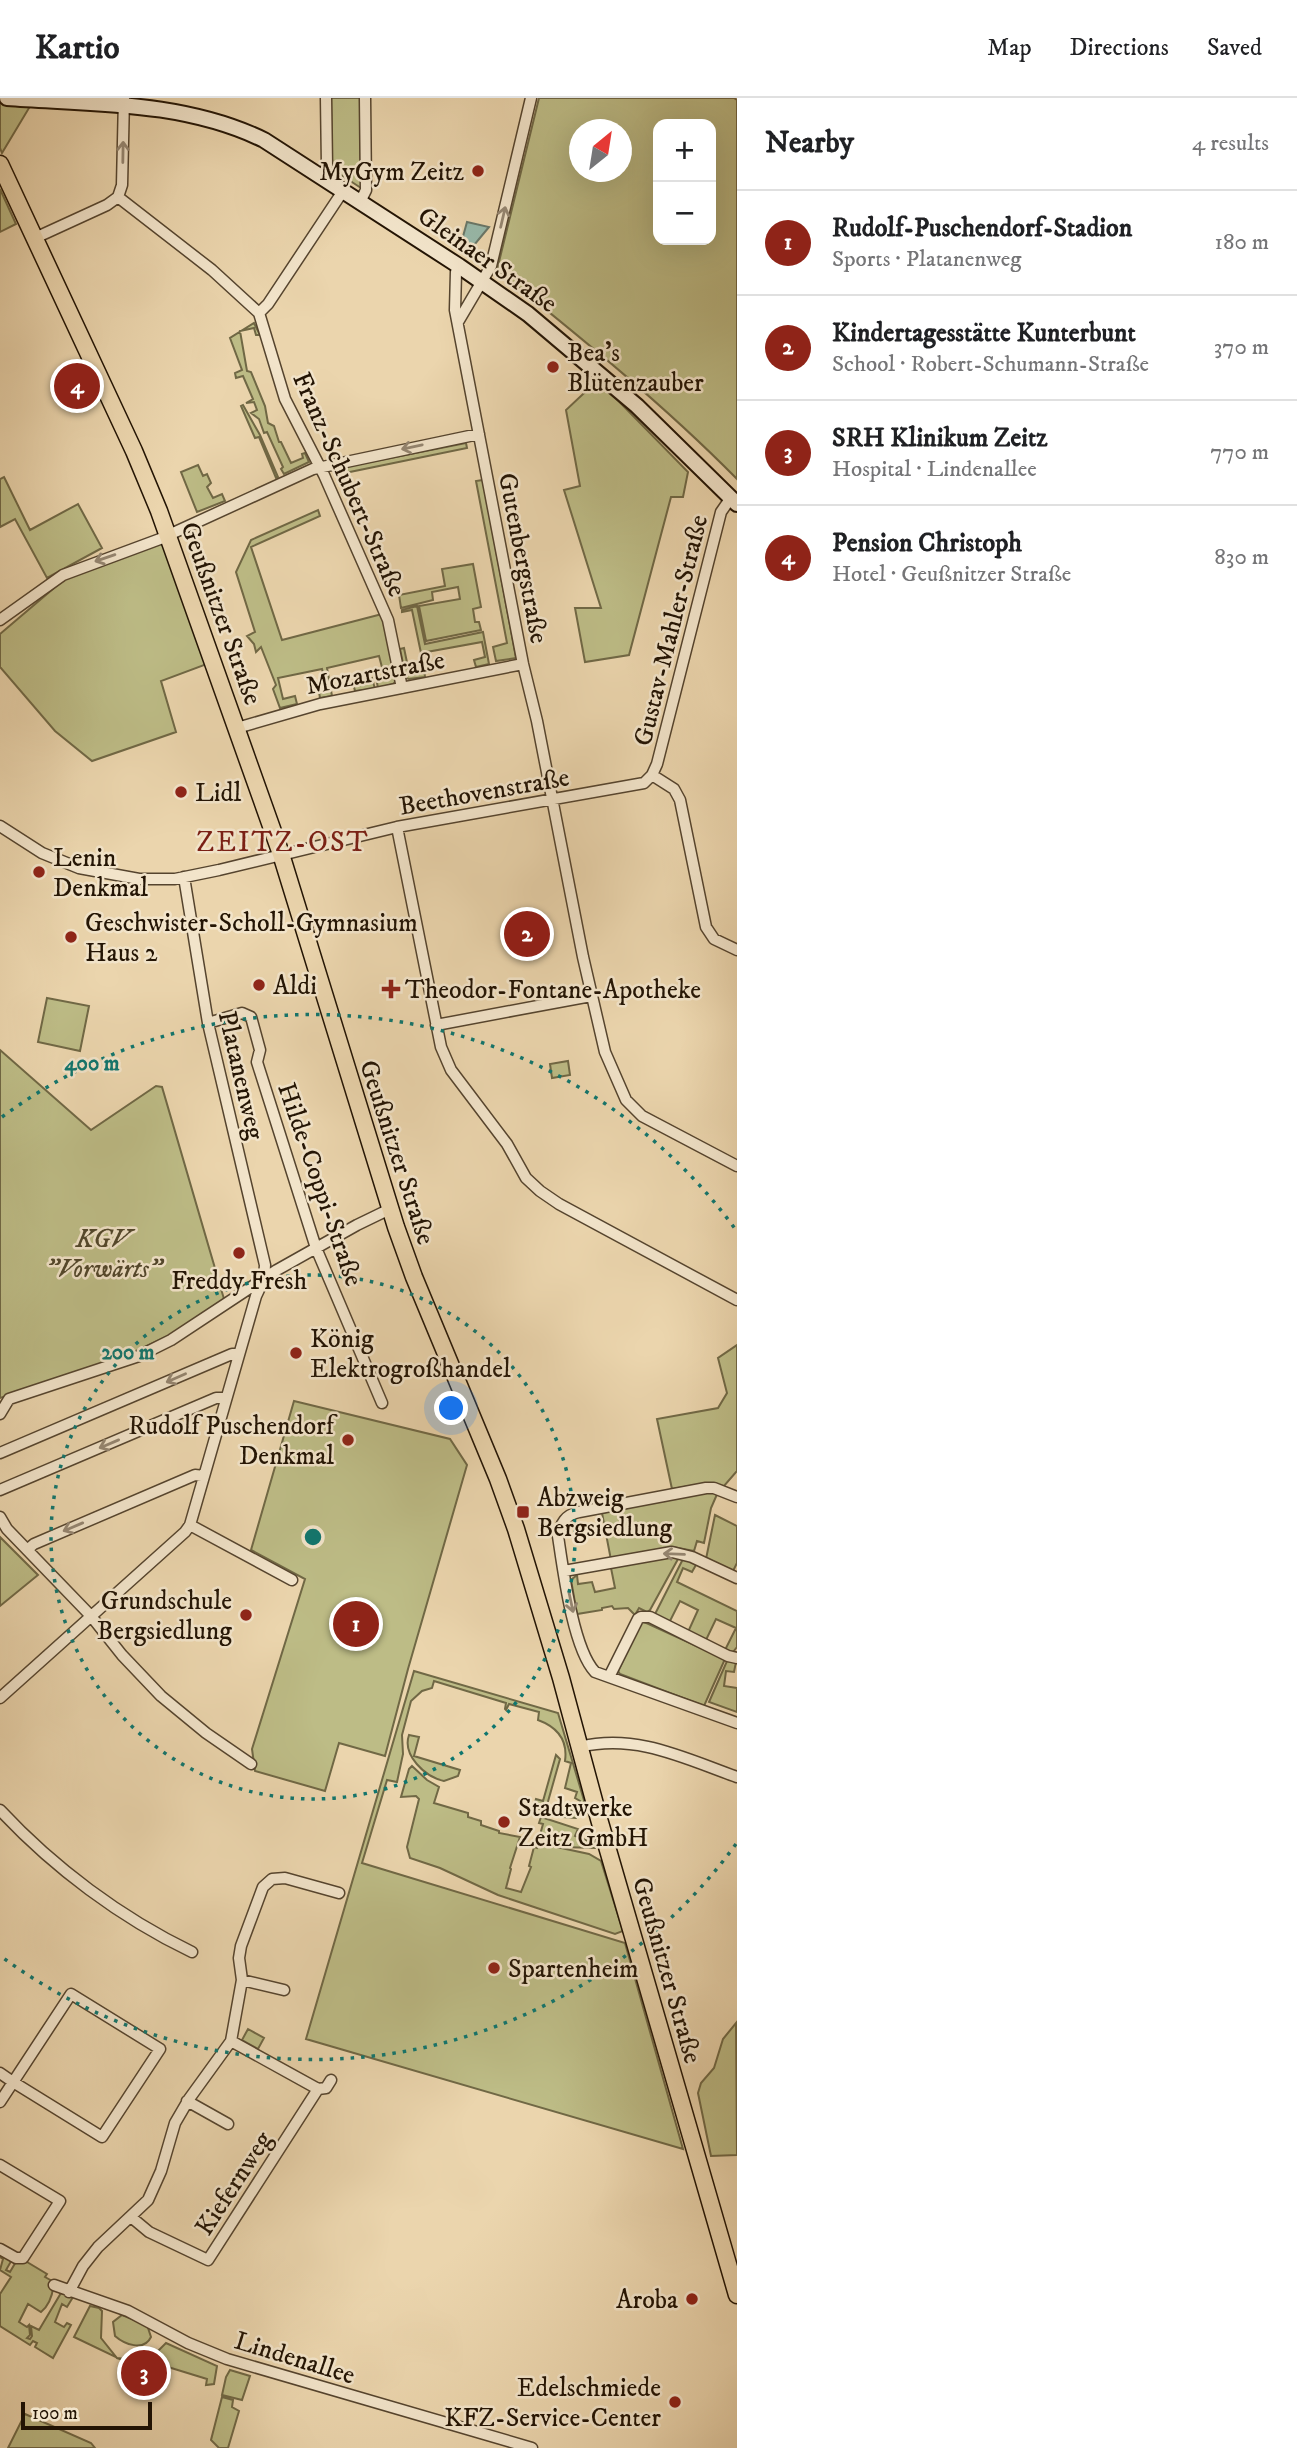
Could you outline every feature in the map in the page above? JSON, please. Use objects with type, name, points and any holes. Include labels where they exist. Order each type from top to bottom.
[{"type":"main road","name":"Geußnitzer Straße","points":[[0,164],[139,461],[168,535],[281,854],[390,1209],[414,1277],[508,1505],[737,2295]]},
{"type":"street","name":"Gleinaer Straße","points":[[7,98],[124,102],[175,111],[241,130],[264,140],[482,281],[540,324],[637,406],[734,502]]},
{"type":"street","points":[[322,177],[327,166],[326,98]]},
{"type":"street","points":[[360,202],[366,190],[365,98]]},
{"type":"street","points":[[458,322],[491,266],[531,98]]},
{"type":"street","points":[[35,238],[107,205],[118,197],[122,185],[124,102]]},
{"type":"street","points":[[118,197],[212,270],[259,313],[268,304],[342,191]]},
{"type":"street","name":"Gutenbergstraße","points":[[459,266],[456,272],[455,298],[458,322],[523,664],[537,721],[591,996],[605,1052],[628,1102],[642,1116],[737,1166]]},
{"type":"street","name":"Franz-Schubert-Straße","points":[[259,313],[285,399],[388,620],[402,688]]},
{"type":"street","points":[[0,620],[63,575],[168,535],[319,467],[479,434]]},
{"type":"street","name":"Gustav-Mahler-Straße","points":[[734,502],[721,512],[659,759],[652,775],[674,789],[680,800],[706,927],[714,939],[737,950]]},
{"type":"street","name":"Mozartstraße","points":[[237,728],[302,708],[523,664]]},
{"type":"street","name":"Beethovenstraße","points":[[0,826],[42,853],[79,868],[139,879],[184,877],[397,827],[638,785],[652,775]]},
{"type":"street","points":[[397,827],[441,1046],[451,1070],[507,1144],[526,1178],[559,1204],[737,1300]]},
{"type":"street","name":"Platanenweg","points":[[0,1698],[190,1525],[221,1398],[264,1279],[265,1265],[208,1023],[184,877]]},
{"type":"street","points":[[436,1025],[591,996]]},
{"type":"street","name":"Hilde-Coppi-Straße","points":[[208,1023],[242,1013],[251,1017],[260,1050],[257,1062],[316,1248],[382,1403]]},
{"type":"street","points":[[0,1414],[9,1399],[139,1356],[171,1340],[264,1279],[376,1214],[390,1209]]},
{"type":"street","points":[[0,1453],[232,1354],[239,1354]]},
{"type":"street","points":[[0,1490],[221,1398]]},
{"type":"street","points":[[28,1549],[34,1544],[195,1475],[204,1476]]},
{"type":"street","points":[[737,1497],[714,1488],[706,1488],[572,1514],[561,1523],[558,1535],[584,1655],[596,1672],[737,1723]]},
{"type":"street","points":[[0,1517],[7,1529],[91,1616],[122,1656],[162,1696],[206,1733],[251,1764]]},
{"type":"street","points":[[190,1525],[292,1580]]},
{"type":"street","points":[[564,1571],[672,1552],[692,1556],[737,1578]]},
{"type":"street","points":[[610,1675],[641,1616],[650,1617],[737,1658]]},
{"type":"street","points":[[580,1746],[610,1742],[636,1744],[735,1777],[737,1764]]},
{"type":"street","points":[[0,1810],[43,1853],[85,1886],[132,1919],[191,1952]]},
{"type":"street","points":[[69,2292],[83,2266],[98,2248],[148,2200],[161,2171],[175,2123],[187,2101],[231,2041],[242,1980],[239,1958],[241,1946],[263,1886],[272,1879],[285,1878],[339,1893]]},
{"type":"street","points":[[242,1980],[284,1990]]},
{"type":"street","points":[[0,2073],[13,2082],[102,2137],[160,2049],[71,1994],[13,2082],[0,2102]]},
{"type":"street","points":[[231,2041],[318,2089]]},
{"type":"street","name":"Kiefernweg","points":[[131,2217],[149,2232],[208,2260],[318,2089],[326,2088],[331,2080]]},
{"type":"street","name":"Kiefernweg","points":[[187,2101],[228,2124]]},
{"type":"street","points":[[0,2165],[60,2201],[23,2258],[0,2249]]},
{"type":"street","name":"Lindenallee","points":[[54,2285],[128,2311],[188,2343],[227,2359],[532,2448]]},
{"type":"green space","points":[[331,98],[360,98],[361,188],[332,169]]},
{"type":"green space","points":[[539,98],[734,98],[737,100],[737,479],[650,397],[497,270]]},
{"type":"green space","points":[[0,101],[32,103],[2,153],[0,148]]},
{"type":"green space","points":[[0,189],[16,224],[0,232]]},
{"type":"green space","points":[[254,323],[260,335],[256,335],[254,328],[242,331]]},
{"type":"green space","points":[[240,332],[247,371],[251,372],[265,406],[268,423],[274,426],[279,442],[291,463],[303,458],[302,454],[305,453],[309,462],[284,474],[267,432],[264,433],[259,419],[251,413],[257,410],[254,402],[246,403],[253,399],[243,376],[236,378],[235,373],[242,370],[230,338]]},
{"type":"green space","points":[[598,380],[688,472],[683,497],[671,497],[629,655],[585,662],[575,608],[601,608],[564,490],[580,486],[566,410]]},
{"type":"green space","points":[[243,405],[260,435],[278,477],[276,478],[259,437],[255,438],[241,406]]},
{"type":"green space","points":[[466,443],[467,448],[340,474],[339,468]]},
{"type":"green space","points":[[198,465],[203,476],[207,474],[211,483],[207,487],[213,498],[222,494],[225,501],[197,512],[181,472]]},
{"type":"green space","points":[[4,477],[30,530],[78,504],[102,548],[47,578],[15,519],[0,527],[0,479]]},
{"type":"green space","points":[[483,480],[516,658],[496,661],[493,647],[507,643],[476,481]]},
{"type":"green space","points":[[318,510],[320,516],[251,547],[282,640],[382,614],[396,681],[378,688],[376,678],[384,675],[379,656],[327,668],[332,696],[320,698],[319,692],[327,689],[322,669],[278,678],[283,699],[295,696],[297,704],[280,708],[273,689],[276,685],[261,647],[256,652],[254,644],[247,636],[255,632],[236,572],[251,540]]},
{"type":"green space","points":[[163,542],[207,664],[161,681],[176,732],[92,761],[55,731],[0,667],[0,634],[67,577]]},
{"type":"green space","points":[[473,564],[481,607],[473,609],[475,622],[479,622],[481,630],[426,641],[419,606],[460,599],[458,587],[432,592],[433,600],[401,608],[399,595],[445,586],[442,569]]},
{"type":"green space","points":[[417,606],[425,644],[483,632],[489,664],[476,667],[474,660],[485,657],[482,642],[421,653],[412,610],[402,612]]},
{"type":"green space","points":[[404,648],[409,672],[424,669],[425,677],[406,678],[400,649]]},
{"type":"green space","points":[[372,678],[375,689],[355,691],[353,683]]},
{"type":"green space","points":[[47,998],[89,1006],[80,1051],[38,1042]]},
{"type":"green space","name":"KGV \"Vorwärts\"","points":[[0,1050],[91,1130],[156,1086],[162,1087],[224,1299],[170,1335],[132,1353],[0,1398]]},
{"type":"green space","points":[[568,1061],[570,1075],[552,1078],[550,1064]]},
{"type":"green space","points":[[737,1345],[737,1471],[724,1486],[701,1484],[672,1489],[657,1419],[718,1408],[727,1393],[718,1358]]},
{"type":"green space","points":[[294,1401],[450,1439],[467,1465],[385,1756],[339,1743],[325,1791],[255,1771],[252,1749],[305,1579],[251,1550]]},
{"type":"green space","points":[[718,1492],[711,1508],[704,1543],[697,1541],[694,1551],[673,1547],[611,1560],[602,1513],[694,1493]]},
{"type":"green space","points":[[715,1515],[737,1526],[737,1563],[733,1571],[706,1559]]},
{"type":"green space","points":[[0,1537],[38,1575],[0,1606]]},
{"type":"green space","points":[[670,1555],[679,1556],[647,1612],[639,1608],[635,1615],[628,1608],[614,1609],[612,1606],[577,1614],[571,1580],[577,1575],[578,1584],[592,1582],[595,1592],[615,1588],[611,1568]]},
{"type":"green space","points":[[683,1559],[697,1563],[692,1572],[683,1568],[677,1582],[737,1611],[737,1647],[733,1652],[725,1650],[736,1628],[716,1619],[706,1640],[688,1632],[698,1610],[680,1601],[669,1623],[654,1616]]},
{"type":"green space","points":[[642,1621],[725,1659],[704,1706],[620,1674],[618,1671]]},
{"type":"green space","points":[[727,1661],[736,1662],[734,1672],[726,1671],[724,1686],[737,1688],[737,1712],[709,1702]]},
{"type":"green space","points":[[414,1671],[558,1713],[586,1807],[576,1818],[564,1817],[566,1809],[577,1812],[580,1801],[575,1798],[577,1792],[565,1788],[571,1763],[565,1761],[565,1747],[560,1735],[551,1726],[538,1720],[539,1712],[509,1704],[506,1710],[506,1703],[434,1681],[432,1688],[422,1691],[411,1701],[402,1735],[403,1754],[397,1782],[387,1780],[362,1863],[625,1943],[683,2149],[306,2039]]},
{"type":"green space","points":[[409,1735],[419,1737],[414,1756],[460,1770],[458,1776],[444,1781],[423,1770],[409,1750]]},
{"type":"green space","points":[[556,1755],[560,1759],[547,1805],[542,1810],[534,1807],[536,1799],[543,1801]]},
{"type":"green space","points":[[412,1766],[439,1787],[434,1803],[468,1813],[468,1817],[481,1821],[481,1825],[499,1833],[520,1837],[506,1888],[521,1892],[531,1867],[529,1866],[534,1847],[537,1848],[538,1843],[589,1854],[601,1861],[623,1931],[615,1934],[498,1895],[440,1868],[410,1858],[407,1847],[419,1799],[416,1796],[401,1797]]},
{"type":"green space","points":[[541,1817],[578,1829],[575,1836],[588,1841],[590,1838],[595,1842],[595,1848],[561,1847],[540,1835],[543,1824],[539,1823]]},
{"type":"green space","points":[[736,2023],[737,2155],[711,2156],[698,2093],[701,2083],[714,2068],[723,2039]]},
{"type":"green space","points":[[248,2029],[264,2038],[258,2049],[242,2040]]},
{"type":"green space","points":[[0,2251],[13,2258],[6,2270],[10,2272],[17,2260],[22,2259],[47,2274],[45,2277],[54,2282],[47,2306],[41,2312],[28,2304],[19,2322],[27,2327],[29,2325],[30,2335],[27,2338],[32,2336],[31,2326],[39,2330],[61,2293],[73,2297],[67,2307],[62,2304],[55,2322],[64,2327],[67,2323],[71,2325],[53,2358],[35,2347],[37,2343],[33,2341],[30,2345],[0,2326],[0,2294],[11,2277],[0,2270],[3,2259],[0,2257]]},
{"type":"green space","points":[[90,2306],[102,2311],[101,2338],[117,2358],[74,2337]]},
{"type":"green space","points":[[122,2315],[147,2325],[151,2337],[148,2342],[134,2345],[115,2336],[113,2322]]},
{"type":"green space","points":[[166,2343],[217,2366],[214,2384],[206,2385],[207,2379],[168,2367],[165,2374],[133,2369],[133,2363],[117,2358],[142,2361],[153,2356]]},
{"type":"green space","points":[[230,2370],[250,2376],[242,2400],[222,2395]]},
{"type":"green space","points":[[222,2397],[233,2400],[232,2407],[239,2411],[228,2448],[219,2448],[211,2440]]},
{"type":"green space","points":[[25,2414],[91,2443],[95,2448],[8,2448]]},
{"type":"shaded area","points":[[467,222],[489,227],[470,250],[463,246],[462,240]]},
{"type":"place","name":"MyGym Zeitz","points":[[478,171]]},
{"type":"place","name":"Bea's Blütenzauber","points":[[553,367]]},
{"type":"place","name":"Pension Christoph","points":[[77,386]]},
{"type":"place","name":"Lidl","points":[[181,792]]},
{"type":"place","name":"Lenin Denkmal","points":[[39,872]]},
{"type":"place","name":"Kindertagesstätte Kunterbunt","points":[[527,934]]},
{"type":"place","name":"Geschwister-Scholl-Gymnasium Haus 2","points":[[71,937]]},
{"type":"place","name":"Aldi","points":[[259,985]]},
{"type":"place","name":"Theodor-Fontane-Apotheke","points":[[391,989]]},
{"type":"place","name":"Freddy Fresh","points":[[239,1253]]},
{"type":"place","name":"König Elektrogroßhandel","points":[[296,1353]]},
{"type":"place","name":"Rudolf Puschendorf Denkmal","points":[[348,1440]]},
{"type":"place","name":"Abzweig Bergsiedlung","points":[[523,1512]]},
{"type":"place","name":"Grundschule Bergsiedlung","points":[[246,1615]]},
{"type":"place","name":"Rudolf-Puschendorf-Stadion","points":[[356,1624]]},
{"type":"place","name":"Stadtwerke Zeitz GmbH","points":[[504,1822]]},
{"type":"place","name":"Spartenheim","points":[[494,1968]]},
{"type":"place","name":"Aroba","points":[[692,2299]]},
{"type":"place","name":"SRH Klinikum Zeitz","points":[[144,2373]]},
{"type":"place","name":"Edelschmiede KFZ-Service-Center","points":[[675,2402]]},
{"type":"district","name":"ZEITZ-OST","points":[[283,841]]}]
